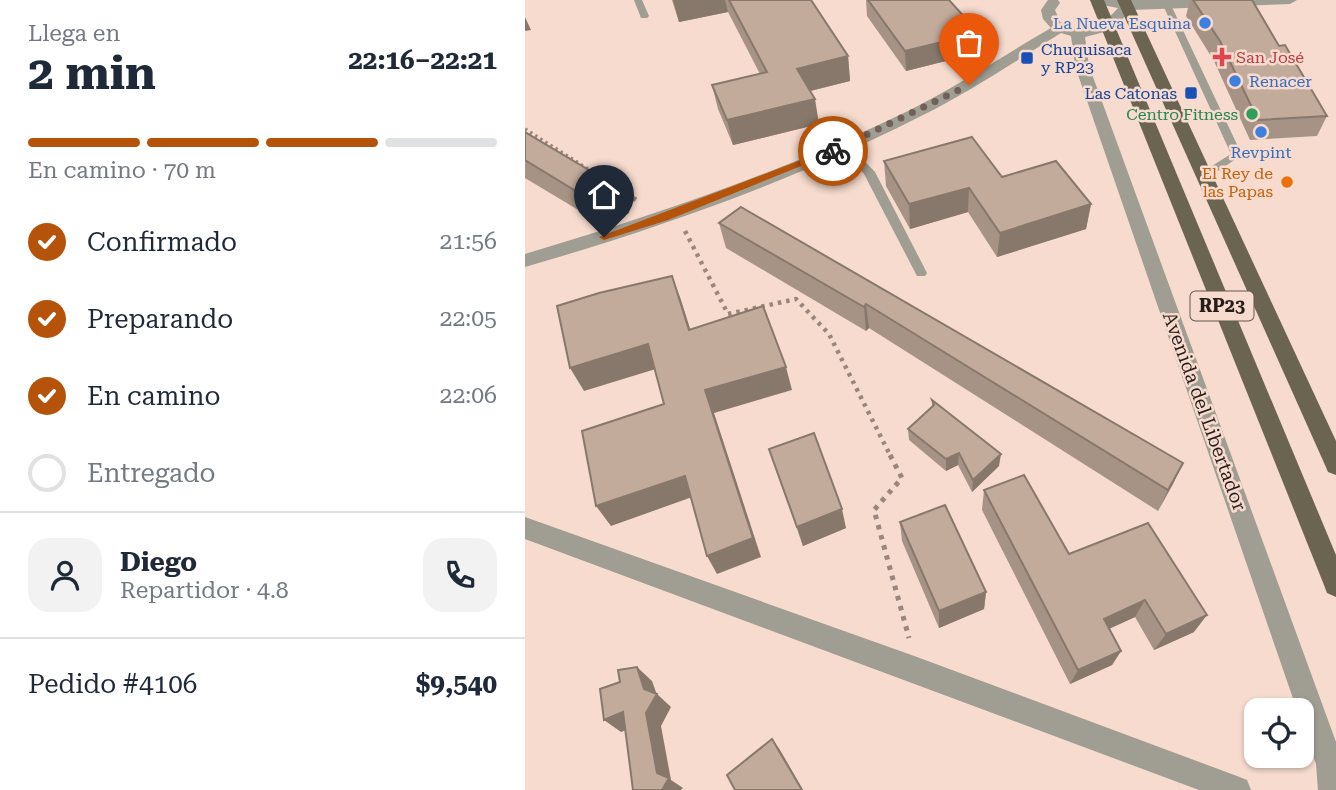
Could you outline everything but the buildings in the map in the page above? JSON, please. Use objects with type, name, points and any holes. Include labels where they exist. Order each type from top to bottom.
[{"type":"main road","name":"RP23","points":[[1097,0],[1336,585]]},
{"type":"main road","name":"RP23","points":[[1125,3],[1336,465]]},
{"type":"street","points":[[1047,1],[1069,0]]},
{"type":"street","points":[[1097,0],[1167,5],[1290,0]]},
{"type":"street","name":"Avenida del Libertador","points":[[1047,1],[1048,17],[1068,31],[1083,66],[1330,764],[1332,790]]},
{"type":"street","points":[[525,261],[665,217],[790,170],[969,85],[1068,31],[1107,27],[1125,3]]},
{"type":"street","points":[[525,528],[917,670],[1237,790]]},
{"type":"lane","points":[[638,0],[644,16]]},
{"type":"lane","points":[[1167,5],[1237,155],[1203,177]]},
{"type":"lane","points":[[844,146],[869,172],[921,273]]},
{"type":"path","points":[[525,129],[684,229],[727,314],[796,299],[829,334],[902,478],[874,510],[917,670]]},
{"type":"way so far","points":[[833,151],[969,85]]},
{"type":"place","name":"La Nueva Esquina","points":[[1205,23]]},
{"type":"place","name":"San José","points":[[1222,57]]},
{"type":"place","name":"Chuquisaca y RP23","points":[[1027,58]]},
{"type":"place","name":"Renacer","points":[[1235,81]]},
{"type":"place","name":"Las Catonas","points":[[1191,93]]},
{"type":"place","name":"Centro Fitness","points":[[1252,114]]},
{"type":"place","name":"Revpint","points":[[1261,132]]},
{"type":"place","name":"El Rey de las Papas","points":[[1287,182]]},
{"type":"route","points":[[604,237],[665,217],[833,151]]}]
